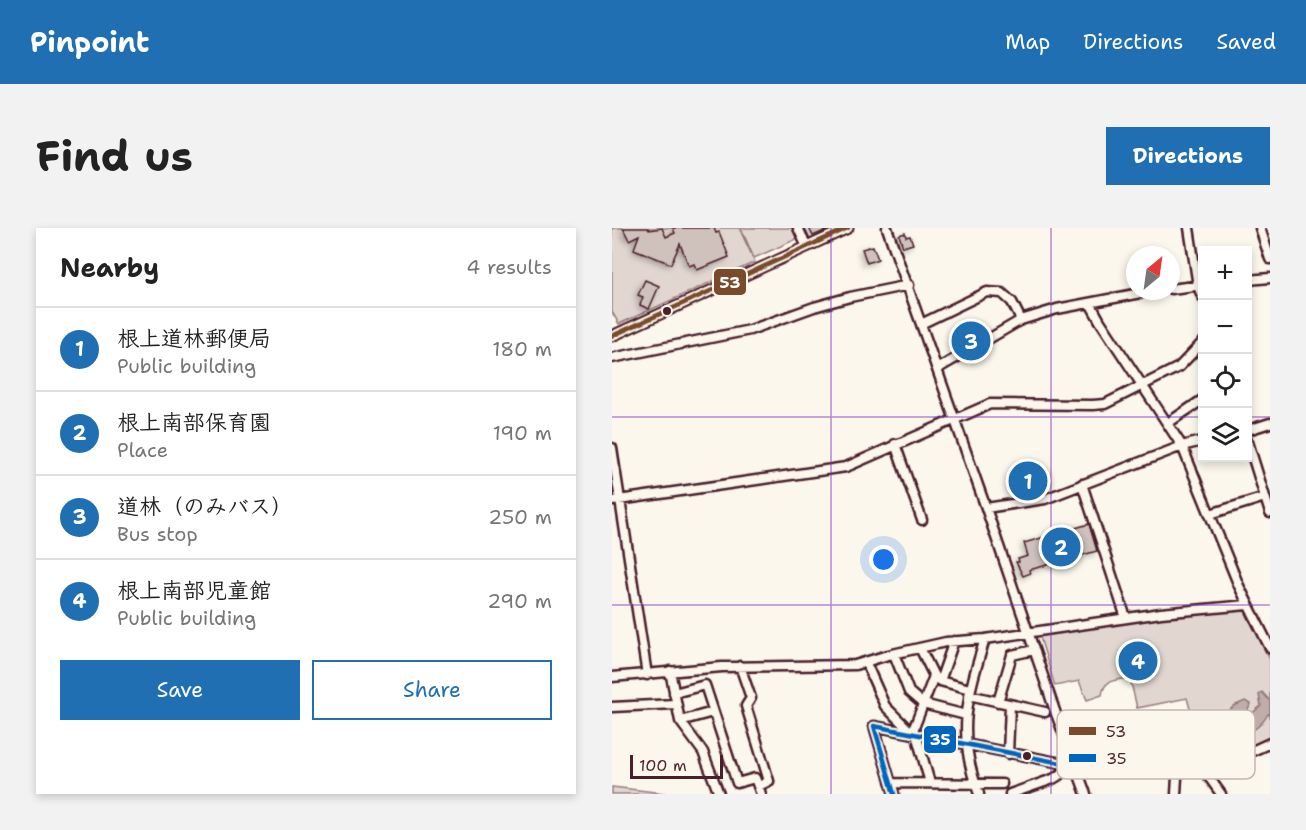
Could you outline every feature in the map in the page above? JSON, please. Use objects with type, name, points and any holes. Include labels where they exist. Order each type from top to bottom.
[{"type":"street","points":[[798,228],[807,247]]},
{"type":"street","points":[[612,336],[848,228]]},
{"type":"street","points":[[887,228],[909,285],[1057,714]]},
{"type":"street","points":[[1189,228],[1198,275]]},
{"type":"street","points":[[1260,228],[1270,259]]},
{"type":"street","points":[[1252,280],[1270,278]]},
{"type":"street","points":[[612,358],[750,330],[814,307],[909,285]]},
{"type":"street","points":[[1180,288],[1198,285]]},
{"type":"street","points":[[921,324],[987,292],[1002,293],[1012,302],[1021,320]]},
{"type":"street","points":[[937,369],[1021,320],[1048,311],[1126,296]]},
{"type":"street","points":[[1090,303],[1182,446],[1247,604],[1269,643]]},
{"type":"street","points":[[616,500],[846,467],[990,404],[1106,404],[1179,367],[1198,348]]},
{"type":"street","points":[[1168,423],[1198,403]]},
{"type":"street","points":[[1252,429],[1270,423]]},
{"type":"street","points":[[986,508],[1045,499],[1182,446],[1198,442]]},
{"type":"street","points":[[895,444],[922,520]]},
{"type":"street","points":[[612,448],[616,500],[647,675]]},
{"type":"street","points":[[1252,455],[1270,513]]},
{"type":"street","points":[[1082,484],[1126,618]]},
{"type":"street","points":[[1210,514],[1265,497]]},
{"type":"street","points":[[612,677],[740,666],[832,667],[866,663],[894,654],[954,641],[985,639],[1126,618],[1247,604]]},
{"type":"street","points":[[979,794],[966,745],[966,715],[969,692],[985,639]]},
{"type":"street","points":[[914,733],[923,704],[954,641]]},
{"type":"street","points":[[920,648],[937,679],[998,702],[1045,712]]},
{"type":"street","points":[[998,702],[1012,655],[1034,650]]},
{"type":"street","points":[[894,654],[909,692],[923,704],[966,715]]},
{"type":"street","points":[[866,663],[885,706],[914,733],[930,783]]},
{"type":"street","points":[[674,693],[705,685],[737,783],[755,778],[760,790],[769,781],[746,706],[751,698],[740,666]]},
{"type":"street","points":[[670,672],[680,721],[703,752],[719,794]]},
{"type":"street","points":[[612,707],[675,704]]},
{"type":"street","points":[[1008,754],[1010,705]]},
{"type":"street","points":[[680,721],[714,712]]},
{"type":"street","points":[[894,794],[874,726],[1057,763]]},
{"type":"street","points":[[1255,750],[1270,742]]},
{"type":"street","points":[[1010,794],[1057,777]]},
{"type":"street","points":[[1081,779],[1086,794]]},
{"type":"street","points":[[1176,794],[1177,779]]},
{"type":"street","points":[[1210,779],[1221,794]]},
{"type":"street","points":[[891,783],[1002,784]]},
{"type":"shaded area","points":[[612,228],[739,228],[755,262],[619,324],[612,312]]},
{"type":"shaded area","points":[[741,228],[794,228],[799,238],[754,258]]},
{"type":"shaded area","points":[[1240,607],[1247,610],[1270,660],[1270,736],[1255,746],[1255,710],[1190,710],[1187,698],[1137,708],[1130,678],[1111,681],[1105,686],[1102,695],[1087,700],[1079,681],[1055,686],[1039,634],[1055,630]]},
{"type":"shaded area","points":[[1262,692],[1270,701],[1270,715],[1268,714],[1255,728],[1255,711],[1261,706],[1259,695]]},
{"type":"shaded area","points":[[1245,701],[1251,704],[1248,710],[1230,710]]},
{"type":"shaded area","points":[[612,787],[664,793],[666,794],[612,794]]},
{"type":"building","points":[[623,228],[648,228],[649,230],[662,228],[666,237],[675,233],[673,228],[714,228],[716,233],[719,232],[729,257],[697,270],[694,264],[689,266],[680,244],[671,264],[634,249],[639,235],[629,240]]},
{"type":"building","points":[[809,228],[831,228],[813,236]]},
{"type":"building","points":[[905,233],[906,237],[910,236],[913,244],[903,247],[899,235]]},
{"type":"building","points":[[873,246],[878,259],[867,263],[862,249]]},
{"type":"building","points":[[645,280],[659,286],[649,309],[640,305],[643,297],[638,295]]},
{"type":"building","points":[[1089,524],[1097,551],[1029,570],[1030,573],[1023,576],[1016,562],[1028,556],[1024,543]]},
{"type":"building","points":[[1147,643],[1150,667],[1128,670],[1126,654],[1138,653],[1137,644]]},
{"type":"transit line","name":"53","points":[[612,336],[848,228]]},
{"type":"transit line","name":"35","points":[[894,794],[874,726],[1057,762]]},
{"type":"place","name":"道林（のみバス）","points":[[971,341]]},
{"type":"place","name":"根上道林郵便局","points":[[1028,481]]},
{"type":"place","name":"根上南部保育園","points":[[1061,547]]},
{"type":"place","name":"根上南部児童館","points":[[1138,661]]}]
